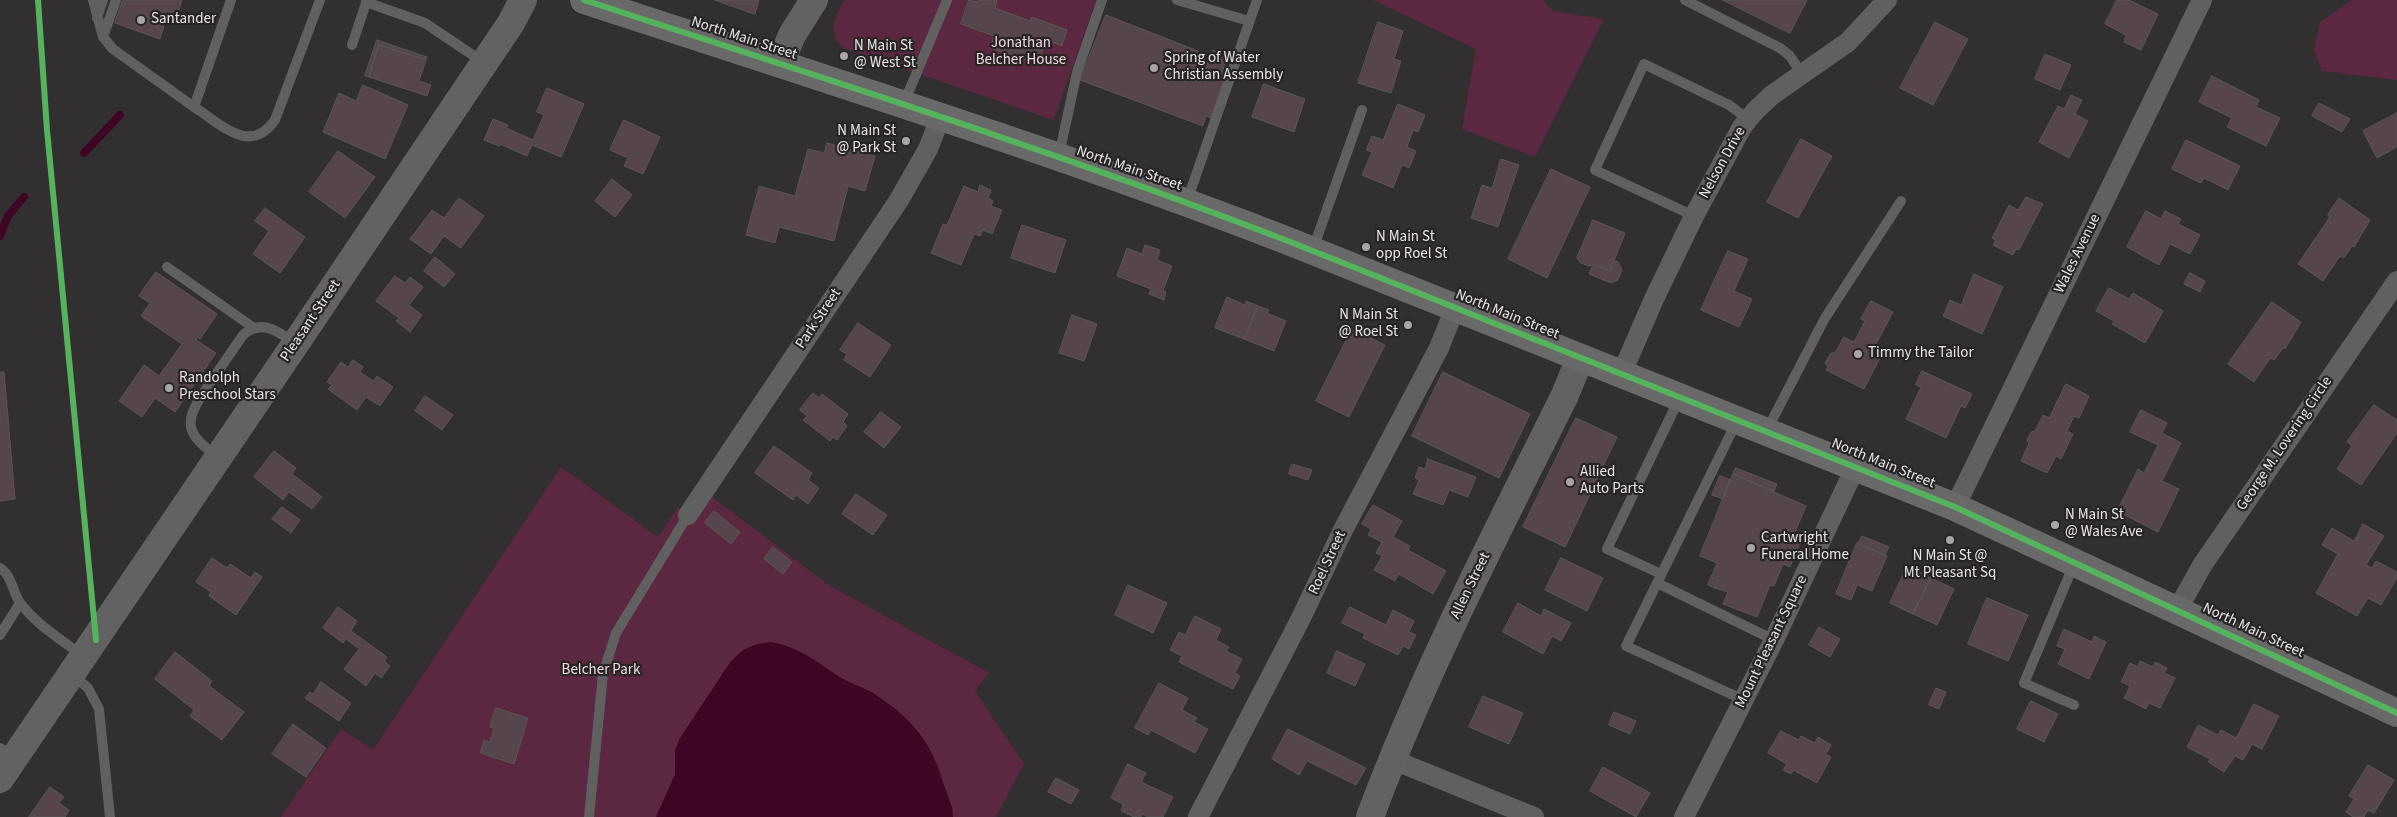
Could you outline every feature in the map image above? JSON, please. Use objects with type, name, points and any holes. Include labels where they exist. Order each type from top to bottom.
[{"type":"main road","name":"North Main Street","points":[[596,2],[1187,202],[1312,250],[1955,507],[2397,713]]},
{"type":"street","name":"Pleasant Street","points":[[5,762],[84,657],[484,63],[517,13],[523,0]]},
{"type":"street","points":[[780,64],[792,36],[814,0]]},
{"type":"street","name":"Nelson Drive","points":[[1621,375],[1654,299],[1694,216],[1725,157],[1748,119],[1763,102],[1848,42],[1887,0]]},
{"type":"street","name":"Wales Avenue","points":[[1955,507],[2202,0]]},
{"type":"street","name":"Park Street","points":[[688,514],[899,200],[928,149],[940,118]]},
{"type":"street","name":"George M. Lovering Circle","points":[[2178,610],[2203,564],[2397,281]]},
{"type":"street","name":"Roel Street","points":[[1198,817],[1300,620],[1343,530],[1438,348],[1455,308]]},
{"type":"street","name":"Allen Street","points":[[1370,817],[1391,759],[1427,675],[1565,395],[1580,358]]},
{"type":"street","name":"Mount Pleasant Square","points":[[1684,817],[1774,640],[1856,466]]},
{"type":"street","points":[[1391,759],[1534,817]]},
{"type":"lane","points":[[93,0],[103,37],[119,54],[194,107],[240,136],[254,137],[266,131],[278,113],[320,0]]},
{"type":"lane","points":[[97,18],[103,0]]},
{"type":"lane","points":[[103,37],[116,0]]},
{"type":"lane","points":[[194,107],[231,0]]},
{"type":"lane","points":[[903,105],[947,0]]},
{"type":"lane","points":[[1059,158],[1077,72],[1102,0]]},
{"type":"lane","points":[[1177,0],[1249,21]]},
{"type":"lane","points":[[1187,202],[1257,0]]},
{"type":"lane","points":[[1685,0],[1780,48],[1790,56],[1802,74]]},
{"type":"lane","points":[[352,45],[367,1],[425,23],[484,63]]},
{"type":"lane","points":[[1694,216],[1595,170],[1644,64],[1729,104],[1748,119]]},
{"type":"lane","points":[[1312,250],[1362,110]]},
{"type":"lane","points":[[1767,431],[1825,318],[1901,201]]},
{"type":"lane","points":[[167,267],[254,328]]},
{"type":"lane","points":[[218,458],[197,442],[192,430],[191,413],[243,335],[254,328],[271,328],[296,343]]},
{"type":"lane","points":[[1680,398],[1607,549],[1774,640]]},
{"type":"lane","points":[[1737,420],[1626,646],[1744,700]]},
{"type":"lane","points":[[589,817],[603,674],[616,633],[635,598],[688,514]]},
{"type":"lane","points":[[2074,705],[2024,683],[2075,562]]},
{"type":"lane","points":[[0,568],[7,574],[20,603],[34,619],[84,657],[92,693],[99,709],[110,817]]},
{"type":"lane","points":[[0,635],[20,603]]},
{"type":"green space","name":"Jonathan Belcher House","points":[[845,0],[1096,0],[1054,120],[843,48],[835,36],[834,24],[835,18]]},
{"type":"green space","points":[[1373,0],[1543,0],[1552,11],[1604,19],[1535,157],[1462,129],[1476,49]]},
{"type":"green space","points":[[2352,0],[2397,0],[2397,80],[2322,71],[2314,50],[2320,22]]},
{"type":"green space","name":"Belcher Park","points":[[561,467],[658,537],[678,507],[696,521],[712,497],[830,586],[989,673],[975,691],[1024,764],[996,817],[281,817],[341,729],[373,750]]},
{"type":"shaded area","points":[[771,642],[807,655],[842,678],[873,693],[890,704],[905,718],[925,741],[933,757],[952,807],[953,817],[656,817],[675,774],[675,750],[680,738],[731,661],[743,650],[757,644]]},
{"type":"building","name":"Santander","points":[[123,0],[182,0],[177,16],[168,13],[160,39],[115,23]]},
{"type":"building","points":[[715,0],[759,0],[755,14]]},
{"type":"building","points":[[969,0],[977,2],[978,0],[997,0],[995,8],[1030,21],[1032,17],[1067,30],[1062,46],[1046,40],[1038,64],[990,48],[994,36],[961,24]]},
{"type":"building","points":[[1723,0],[1807,0],[1790,33]]},
{"type":"building","points":[[2117,0],[2129,0],[2158,14],[2141,50],[2124,42],[2126,35],[2105,24]]},
{"type":"building","name":"Spring of Water Christian Assembly","points":[[1106,15],[1198,51],[1196,59],[1208,63],[1213,50],[1228,56],[1222,72],[1228,74],[1211,118],[1206,116],[1203,126],[1080,80]]},
{"type":"building","points":[[1378,22],[1403,31],[1394,59],[1401,61],[1391,93],[1358,83]]},
{"type":"building","points":[[1935,22],[1968,39],[1933,105],[1900,88]]},
{"type":"building","points":[[377,40],[427,57],[426,60],[379,45],[369,77],[365,76]]},
{"type":"building","points":[[379,45],[426,60],[419,81],[431,85],[427,96],[369,77]]},
{"type":"building","points":[[2045,54],[2071,65],[2060,90],[2035,79]]},
{"type":"building","points":[[2212,76],[2259,100],[2256,107],[2280,118],[2266,146],[2227,127],[2232,118],[2199,102]]},
{"type":"building","points":[[1264,84],[1305,99],[1294,132],[1252,117]]},
{"type":"building","points":[[363,85],[408,105],[385,159],[323,132],[339,93],[356,101]]},
{"type":"building","points":[[547,88],[584,104],[561,157],[532,145],[527,156],[500,144],[499,146],[484,140],[493,119],[508,125],[506,128],[533,140],[544,115],[537,112]]},
{"type":"building","points":[[2071,95],[2082,100],[2075,114],[2088,121],[2069,158],[2039,142],[2058,106],[2064,109]]},
{"type":"building","points":[[2319,103],[2350,119],[2342,132],[2312,116]]},
{"type":"building","points":[[1398,104],[1425,115],[1418,132],[1413,130],[1407,147],[1416,151],[1409,168],[1402,165],[1393,188],[1362,175],[1372,152],[1366,150],[1372,136],[1383,140]]},
{"type":"building","points":[[2397,113],[2397,147],[2377,158],[2363,131]]},
{"type":"building","points":[[624,120],[660,137],[643,174],[624,166],[628,158],[610,150]]},
{"type":"building","points":[[1801,139],[1832,156],[1798,218],[1767,202]]},
{"type":"building","points":[[2186,140],[2240,166],[2228,190],[2204,178],[2201,183],[2172,169]]},
{"type":"building","points":[[827,143],[875,156],[865,191],[848,186],[834,241],[779,227],[775,243],[746,235],[759,186],[795,196],[808,149],[824,153]]},
{"type":"building","points":[[338,151],[375,177],[345,218],[309,192]]},
{"type":"building","points":[[1501,159],[1519,165],[1498,227],[1471,218],[1482,185],[1492,188]]},
{"type":"building","points":[[1551,169],[1590,187],[1547,278],[1508,259]]},
{"type":"building","points":[[612,179],[632,195],[615,217],[595,201]]},
{"type":"building","points":[[980,185],[991,190],[988,198],[993,201],[991,206],[1002,210],[992,234],[983,230],[980,236],[974,234],[961,265],[931,253],[943,224],[947,225],[964,186],[978,192]]},
{"type":"building","points":[[2026,197],[2043,204],[2019,250],[2016,249],[2013,255],[1993,245],[1996,240],[1992,238],[2009,205],[2018,210]]},
{"type":"building","points":[[459,198],[484,216],[461,248],[444,236],[431,254],[410,239],[432,210],[444,218]]},
{"type":"building","points":[[2339,198],[2370,220],[2354,247],[2352,246],[2344,258],[2340,256],[2323,281],[2298,264],[2330,217],[2328,215]]},
{"type":"building","points":[[265,208],[305,237],[280,273],[253,254],[269,231],[255,221]]},
{"type":"building","points":[[2146,211],[2161,219],[2165,211],[2181,219],[2178,224],[2200,235],[2190,254],[2170,244],[2159,265],[2127,247]]},
{"type":"building","points":[[1593,220],[1625,233],[1610,271],[1594,265],[1588,266],[1581,263],[1577,258]]},
{"type":"building","points":[[1022,225],[1066,240],[1055,273],[1011,258]]},
{"type":"building","points":[[1145,245],[1160,250],[1157,260],[1172,266],[1163,291],[1166,292],[1164,300],[1149,294],[1151,289],[1117,276],[1127,248],[1142,254]]},
{"type":"building","points":[[1728,251],[1748,259],[1734,291],[1752,299],[1739,327],[1701,310]]},
{"type":"building","points":[[435,257],[455,274],[444,287],[424,271]]},
{"type":"building","points":[[1614,261],[1618,262],[1622,270],[1618,280],[1611,283],[1589,274],[1593,265],[1610,271]]},
{"type":"building","points":[[156,272],[217,314],[200,339],[198,337],[196,340],[216,353],[175,412],[155,398],[142,417],[119,401],[144,365],[159,376],[182,344],[141,316],[150,303],[139,296]]},
{"type":"building","points":[[2190,273],[2205,281],[2200,292],[2184,284]]},
{"type":"building","points":[[1974,274],[2003,287],[1982,334],[1943,316],[1950,300],[1961,305]]},
{"type":"building","points":[[395,276],[405,283],[410,277],[423,287],[409,305],[422,315],[410,332],[396,321],[399,318],[376,301]]},
{"type":"building","points":[[2109,288],[2129,299],[2133,293],[2163,311],[2145,343],[2112,324],[2114,321],[2096,311]]},
{"type":"building","points":[[1227,297],[1245,305],[1246,301],[1258,306],[1244,339],[1215,328]]},
{"type":"building","points":[[1871,301],[1893,312],[1872,352],[1881,356],[1864,389],[1826,370],[1828,367],[1825,363],[1831,353],[1835,353],[1844,337],[1854,342],[1865,321],[1861,319]]},
{"type":"building","points":[[2272,302],[2301,322],[2285,349],[2283,348],[2274,360],[2270,358],[2254,382],[2228,364]]},
{"type":"building","points":[[1258,306],[1269,310],[1267,313],[1286,321],[1274,351],[1244,339]]},
{"type":"building","points":[[1072,315],[1097,324],[1084,361],[1059,353]]},
{"type":"building","points":[[858,323],[891,345],[870,377],[844,360],[847,354],[840,350]]},
{"type":"building","points":[[1352,329],[1385,345],[1349,417],[1316,401]]},
{"type":"building","points":[[353,360],[363,367],[360,372],[373,381],[377,376],[393,387],[380,406],[366,397],[357,410],[328,389],[332,385],[327,382],[341,362],[348,367]]},
{"type":"building","points":[[1922,371],[1972,394],[1965,408],[1961,406],[1946,438],[1906,419],[1921,387],[1916,385]]},
{"type":"building","points":[[0,372],[4,372],[15,499],[0,501]]},
{"type":"building","points":[[1443,372],[1530,414],[1499,478],[1412,436]]},
{"type":"building","points":[[2066,384],[2089,396],[2079,418],[2074,416],[2067,431],[2073,434],[2061,459],[2056,456],[2047,473],[2021,461],[2029,443],[2027,440],[2031,432],[2035,431],[2043,415],[2049,418]]},
{"type":"building","points":[[813,393],[819,398],[822,394],[848,414],[843,422],[847,426],[837,440],[833,437],[830,441],[803,420],[807,416],[800,410]]},
{"type":"building","points":[[425,396],[453,415],[442,430],[415,411]]},
{"type":"building","points":[[2374,405],[2397,420],[2397,433],[2361,485],[2337,469],[2352,446],[2347,442]]},
{"type":"building","points":[[2141,410],[2167,423],[2162,433],[2181,443],[2162,481],[2179,489],[2158,532],[2117,511],[2138,469],[2144,473],[2158,445],[2130,432]]},
{"type":"building","points":[[881,412],[901,427],[884,448],[864,432]]},
{"type":"building","name":"Allied Auto Parts","points":[[1576,418],[1617,437],[1565,547],[1523,527]]},
{"type":"building","points":[[774,446],[812,473],[808,480],[819,488],[808,504],[796,495],[793,500],[755,473]]},
{"type":"building","points":[[274,451],[296,468],[292,474],[322,497],[312,509],[289,492],[283,500],[254,477]]},
{"type":"building","points":[[1428,459],[1476,477],[1468,497],[1449,490],[1443,505],[1413,494],[1419,480],[1415,478],[1419,467],[1425,469]]},
{"type":"building","points":[[1292,464],[1312,470],[1308,480],[1289,474]]},
{"type":"building","points":[[1736,468],[1777,484],[1774,491],[1733,474]]},
{"type":"building","name":"Cartwright Funeral Home","points":[[1733,474],[1806,506],[1793,537],[1801,540],[1790,567],[1783,564],[1774,586],[1770,585],[1757,617],[1723,604],[1728,592],[1715,588],[1718,580],[1711,577],[1717,563],[1700,556]]},
{"type":"building","points":[[1720,476],[1731,480],[1723,499],[1712,495]]},
{"type":"building","points":[[856,494],[887,515],[873,535],[842,514]]},
{"type":"building","points":[[1373,505],[1402,521],[1393,537],[1410,546],[1408,550],[1446,571],[1433,594],[1399,574],[1395,581],[1374,570],[1382,556],[1376,553],[1382,542],[1368,535],[1371,529],[1362,524]]},
{"type":"building","points":[[282,507],[300,520],[291,533],[272,519]]},
{"type":"building","points":[[714,511],[740,532],[731,544],[705,523]]},
{"type":"building","points":[[2363,524],[2384,536],[2366,565],[2372,568],[2376,561],[2397,572],[2397,578],[2381,605],[2368,598],[2357,616],[2316,593],[2338,554],[2322,545],[2332,528],[2354,541]]},
{"type":"building","points":[[1862,536],[1889,547],[1885,555],[1858,544]]},
{"type":"building","points":[[1857,543],[1887,556],[1872,591],[1857,585],[1851,600],[1836,594]]},
{"type":"building","points":[[773,547],[792,562],[783,574],[764,559]]},
{"type":"building","points":[[212,558],[227,568],[230,564],[251,578],[255,572],[262,577],[236,615],[209,596],[211,592],[196,582]]},
{"type":"building","points":[[1561,558],[1603,578],[1587,611],[1545,590]]},
{"type":"building","points":[[1907,567],[1931,578],[1913,614],[1890,603]]},
{"type":"building","points":[[1711,577],[1718,580],[1715,588],[1708,585]]},
{"type":"building","points":[[1931,578],[1954,589],[1937,625],[1913,614]]},
{"type":"building","points":[[1128,585],[1167,603],[1153,633],[1115,615]]},
{"type":"building","points":[[1987,598],[2028,615],[2008,661],[1968,644]]},
{"type":"building","points":[[1518,603],[1541,616],[1544,609],[1571,623],[1561,641],[1552,636],[1543,654],[1503,632]]},
{"type":"building","points":[[338,607],[357,621],[351,631],[387,657],[384,661],[390,666],[381,678],[375,673],[366,686],[344,669],[359,649],[346,639],[343,643],[323,628]]},
{"type":"building","points":[[1350,607],[1386,625],[1393,610],[1414,621],[1409,632],[1416,635],[1409,649],[1403,646],[1398,655],[1363,638],[1365,634],[1342,623]]},
{"type":"building","points":[[1195,616],[1221,629],[1216,640],[1229,647],[1226,651],[1242,659],[1235,673],[1240,676],[1233,689],[1179,662],[1182,656],[1170,650],[1179,632],[1185,635]]},
{"type":"building","points":[[1819,627],[1840,639],[1830,657],[1809,645]]},
{"type":"building","points":[[2064,629],[2092,642],[2094,636],[2106,642],[2089,679],[2058,664],[2065,649],[2057,646]]},
{"type":"building","points":[[1337,651],[1365,664],[1355,686],[1327,673]]},
{"type":"building","points":[[175,652],[212,681],[209,686],[244,712],[222,740],[190,716],[194,710],[155,679]]},
{"type":"building","points":[[2140,661],[2153,667],[2155,662],[2167,668],[2164,673],[2175,678],[2160,708],[2149,703],[2146,709],[2124,698],[2130,686],[2121,682],[2130,663],[2138,667]]},
{"type":"building","points":[[321,682],[351,703],[339,721],[305,698],[310,692],[313,694]]},
{"type":"building","points":[[1159,683],[1188,698],[1182,710],[1197,718],[1194,722],[1208,729],[1195,753],[1151,730],[1148,735],[1135,728]]},
{"type":"building","points":[[1936,688],[1946,692],[1939,709],[1929,705]]},
{"type":"building","points":[[1483,696],[1523,713],[1509,744],[1469,727]]},
{"type":"building","points":[[2031,701],[2058,714],[2044,742],[2017,729]]},
{"type":"building","points":[[2254,704],[2279,716],[2262,749],[2252,744],[2243,760],[2235,756],[2224,772],[2208,762],[2210,759],[2187,747],[2198,725],[2218,735],[2221,730],[2236,738]]},
{"type":"building","points":[[496,708],[528,718],[514,764],[480,753],[484,740],[490,742],[494,728],[490,727]]},
{"type":"building","points":[[1614,712],[1636,721],[1630,734],[1609,725]]},
{"type":"building","points":[[293,724],[326,748],[306,777],[272,754]]},
{"type":"building","points":[[1288,729],[1366,768],[1356,785],[1307,761],[1299,775],[1272,759]]},
{"type":"building","points":[[1781,731],[1799,740],[1801,736],[1815,743],[1818,737],[1831,745],[1826,754],[1831,757],[1817,783],[1793,770],[1791,774],[1783,770],[1787,764],[1768,753]]},
{"type":"building","points":[[1128,764],[1146,773],[1141,782],[1173,797],[1163,817],[1148,817],[1142,814],[1141,817],[1134,817],[1121,811],[1123,804],[1111,798]]},
{"type":"building","points":[[2368,765],[2394,780],[2374,813],[2368,810],[2364,817],[2353,817],[2346,812],[2354,799],[2349,796]]},
{"type":"building","points":[[1603,767],[1650,793],[1636,817],[1590,791]]},
{"type":"building","points":[[1056,778],[1079,790],[1071,804],[1048,792]]},
{"type":"building","points":[[50,787],[64,797],[59,803],[69,810],[65,817],[29,817]]},
{"type":"waterway","points":[[84,153],[120,115]]},
{"type":"waterway","points":[[0,236],[8,216],[24,197]]},
{"type":"cycle path","points":[[38,0],[47,130],[96,640]]},
{"type":"cycle path","points":[[584,0],[1025,145],[1288,241],[1955,507],[2397,713]]},
{"type":"place","name":"Santander","points":[[141,20]]},
{"type":"place","name":"N Main St @ West St","points":[[844,56]]},
{"type":"place","name":"Spring of Water Christian Assembly","points":[[1154,68]]},
{"type":"place","name":"N Main St @ Park St","points":[[906,141]]},
{"type":"place","name":"N Main St opp Roel St","points":[[1366,247]]},
{"type":"place","name":"N Main St @ Roel St","points":[[1408,325]]},
{"type":"place","name":"Timmy the Tailor","points":[[1858,354]]},
{"type":"place","name":"Randolph Preschool Stars","points":[[169,388]]},
{"type":"place","name":"Allied Auto Parts","points":[[1570,482]]},
{"type":"place","name":"N Main St @ Wales Ave","points":[[2055,525]]},
{"type":"place","name":"N Main St @ Mt Pleasant Sq","points":[[1950,540]]},
{"type":"place","name":"Cartwright Funeral Home","points":[[1751,548]]}]
